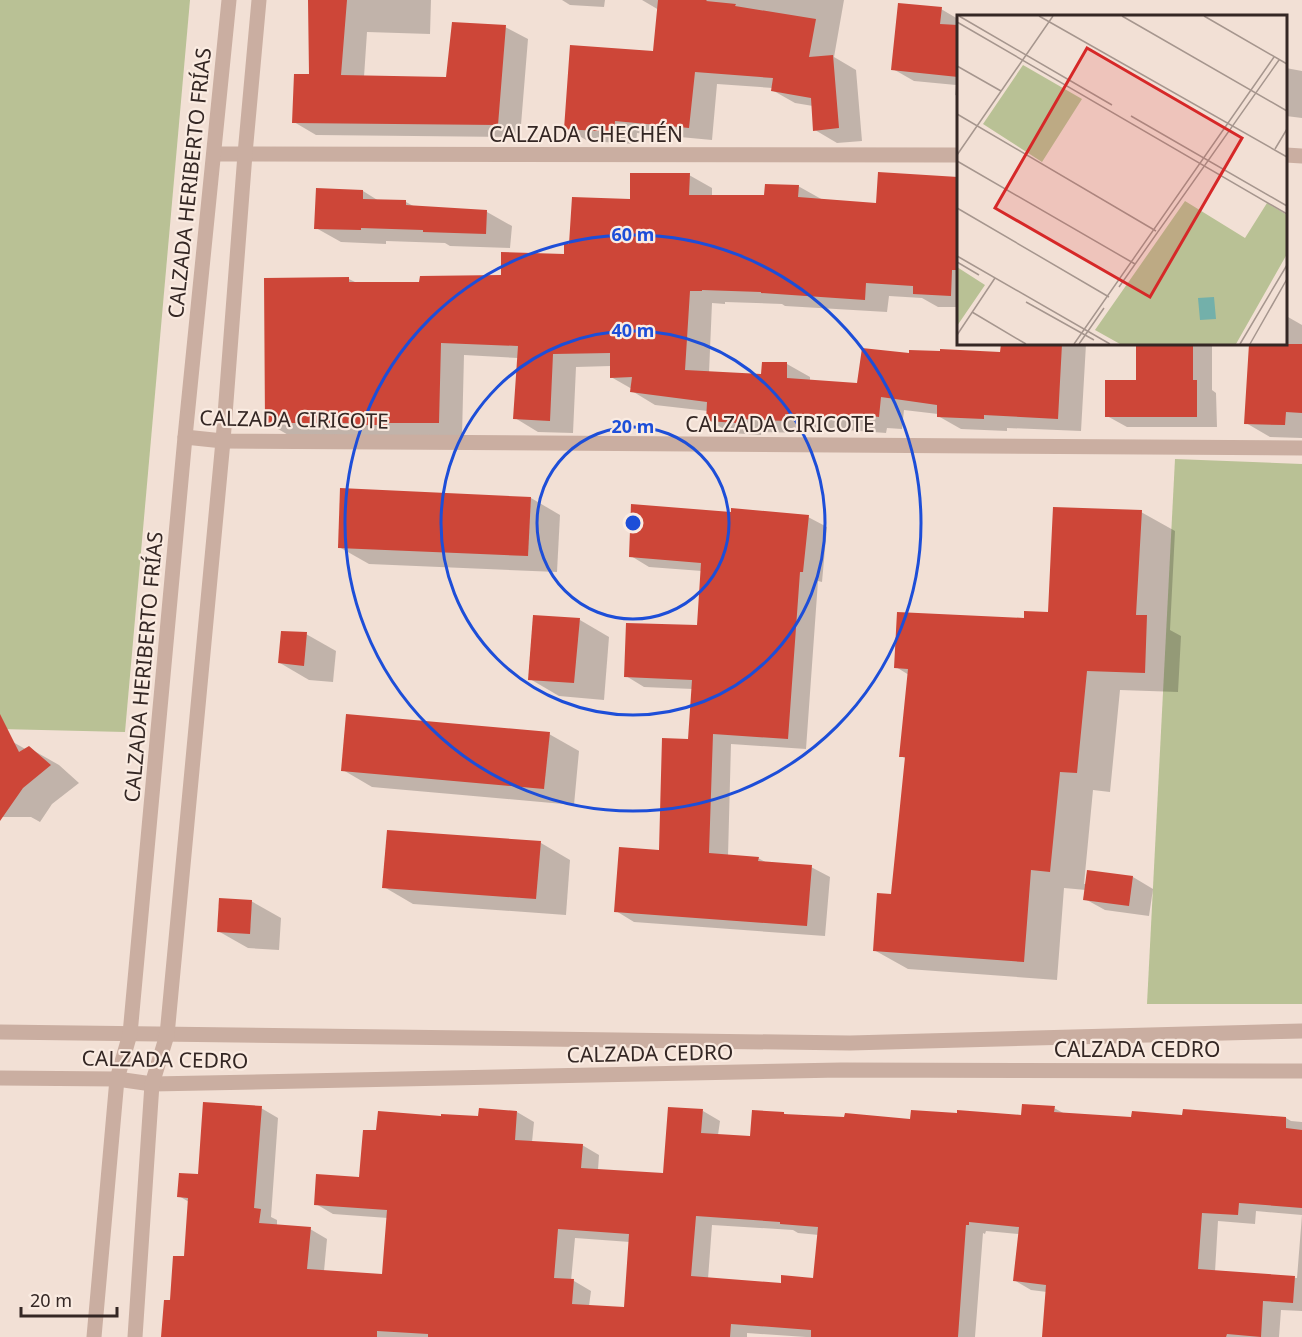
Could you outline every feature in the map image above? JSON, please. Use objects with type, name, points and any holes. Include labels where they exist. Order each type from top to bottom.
[{"type":"street","name":"CALZADA HERIBERTO FRÍAS","points":[[94,1337],[117,1079],[130,1034],[185,437],[229,0]]},
{"type":"street","points":[[135,1337],[152,1084],[167,1035],[223,441],[245,154],[260,0]]},
{"type":"street","name":"CALZADA CHECHÉN","points":[[214,154],[957,155]]},
{"type":"street","name":"CALZADA CIRICOTE","points":[[185,437],[223,441],[1302,448]]},
{"type":"street","name":"CALZADA CEDRO","points":[[0,1032],[850,1043],[1302,1031]]},
{"type":"street","name":"CALZADA CEDRO","points":[[0,1078],[117,1079],[152,1084],[841,1070],[1302,1071]]},
{"type":"green space","points":[[0,0],[190,0],[125,732],[0,729]]},
{"type":"green space","points":[[1175,459],[1302,464],[1302,1004],[1147,1004]]},
{"type":"building","points":[[308,0],[347,0],[341,75],[446,77],[452,22],[506,25],[498,125],[292,123],[294,74],[309,74]]},
{"type":"building","points":[[658,0],[707,0],[816,19],[809,57],[833,55],[839,128],[813,131],[811,98],[771,91],[773,78],[695,72],[689,128],[615,121],[614,132],[564,129],[570,45],[653,51]]},
{"type":"building","points":[[898,3],[942,7],[940,24],[957,25],[957,77],[891,70]]},
{"type":"building","points":[[878,172],[957,177],[957,270],[952,270],[951,296],[913,294],[913,286],[866,283],[865,300],[761,292],[690,291],[685,370],[761,374],[762,362],[787,362],[787,378],[857,383],[862,348],[909,353],[909,350],[940,351],[940,349],[1000,352],[1001,345],[1062,345],[1058,419],[984,415],[984,419],[937,417],[937,405],[881,397],[879,417],[864,415],[863,420],[785,414],[785,421],[738,419],[738,423],[706,421],[707,402],[630,392],[632,377],[610,378],[610,353],[553,354],[550,421],[513,419],[518,346],[441,343],[439,423],[354,425],[354,423],[265,423],[264,278],[349,277],[349,282],[419,282],[420,276],[501,275],[501,252],[564,254],[564,244],[569,244],[572,197],[630,199],[630,173],[690,173],[689,195],[764,195],[765,184],[799,185],[798,197],[876,203]]},
{"type":"building","points":[[316,188],[363,190],[363,199],[406,200],[406,205],[487,210],[486,234],[361,228],[361,230],[314,229]]},
{"type":"building","points":[[1302,344],[1302,413],[1286,412],[1285,425],[1244,424],[1249,345]]},
{"type":"building","points":[[1136,345],[1193,345],[1193,380],[1197,380],[1197,417],[1105,417],[1105,380],[1136,380]]},
{"type":"building","points":[[340,488],[531,497],[528,556],[338,548]]},
{"type":"building","points":[[631,504],[731,512],[731,508],[809,515],[803,572],[800,572],[788,739],[713,734],[709,853],[759,857],[758,861],[812,865],[807,926],[614,912],[619,847],[659,850],[662,738],[688,739],[692,680],[624,677],[626,623],[697,625],[701,563],[629,557]]},
{"type":"building","points":[[1053,507],[1142,510],[1136,615],[1147,615],[1145,673],[1087,671],[1077,773],[1060,772],[1050,872],[1031,870],[1024,962],[873,951],[877,893],[891,894],[905,757],[899,757],[908,669],[894,668],[897,612],[1024,618],[1024,611],[1048,612]]},
{"type":"building","points":[[533,615],[580,618],[574,683],[528,680]]},
{"type":"building","points":[[281,631],[307,632],[304,666],[278,663]]},
{"type":"building","points":[[0,714],[19,752],[29,746],[51,765],[23,788],[0,821]]},
{"type":"building","points":[[346,714],[550,732],[544,789],[341,771]]},
{"type":"building","points":[[387,830],[541,841],[536,899],[382,888]]},
{"type":"building","points":[[1087,870],[1133,876],[1129,906],[1083,900]]},
{"type":"building","points":[[219,898],[252,900],[250,934],[217,932]]},
{"type":"building","points":[[203,1102],[262,1106],[254,1208],[261,1209],[259,1223],[311,1227],[307,1269],[382,1274],[387,1210],[314,1205],[316,1174],[359,1177],[363,1130],[376,1130],[378,1111],[441,1116],[441,1114],[478,1116],[479,1108],[517,1111],[515,1140],[583,1144],[581,1168],[663,1173],[668,1107],[703,1109],[701,1133],[750,1136],[752,1110],[844,1117],[845,1113],[910,1119],[911,1110],[957,1113],[957,1110],[1021,1115],[1022,1104],[1055,1106],[1054,1112],[1131,1117],[1132,1111],[1182,1115],[1183,1109],[1286,1117],[1286,1128],[1302,1130],[1302,1208],[1239,1203],[1238,1215],[1202,1213],[1198,1269],[1295,1276],[1293,1303],[1263,1301],[1261,1337],[1227,1334],[1226,1337],[1042,1337],[1046,1285],[1013,1281],[1019,1227],[969,1222],[969,1225],[966,1225],[958,1337],[811,1337],[811,1330],[731,1324],[730,1337],[428,1337],[428,1334],[377,1331],[377,1337],[161,1337],[164,1300],[170,1300],[173,1256],[184,1256],[188,1198],[177,1197],[179,1173],[198,1174]],"holes":[[[696,1216],[818,1227],[813,1278],[781,1275],[781,1283],[691,1276]],[[558,1229],[629,1234],[624,1307],[572,1304],[574,1279],[554,1278]]]}]
